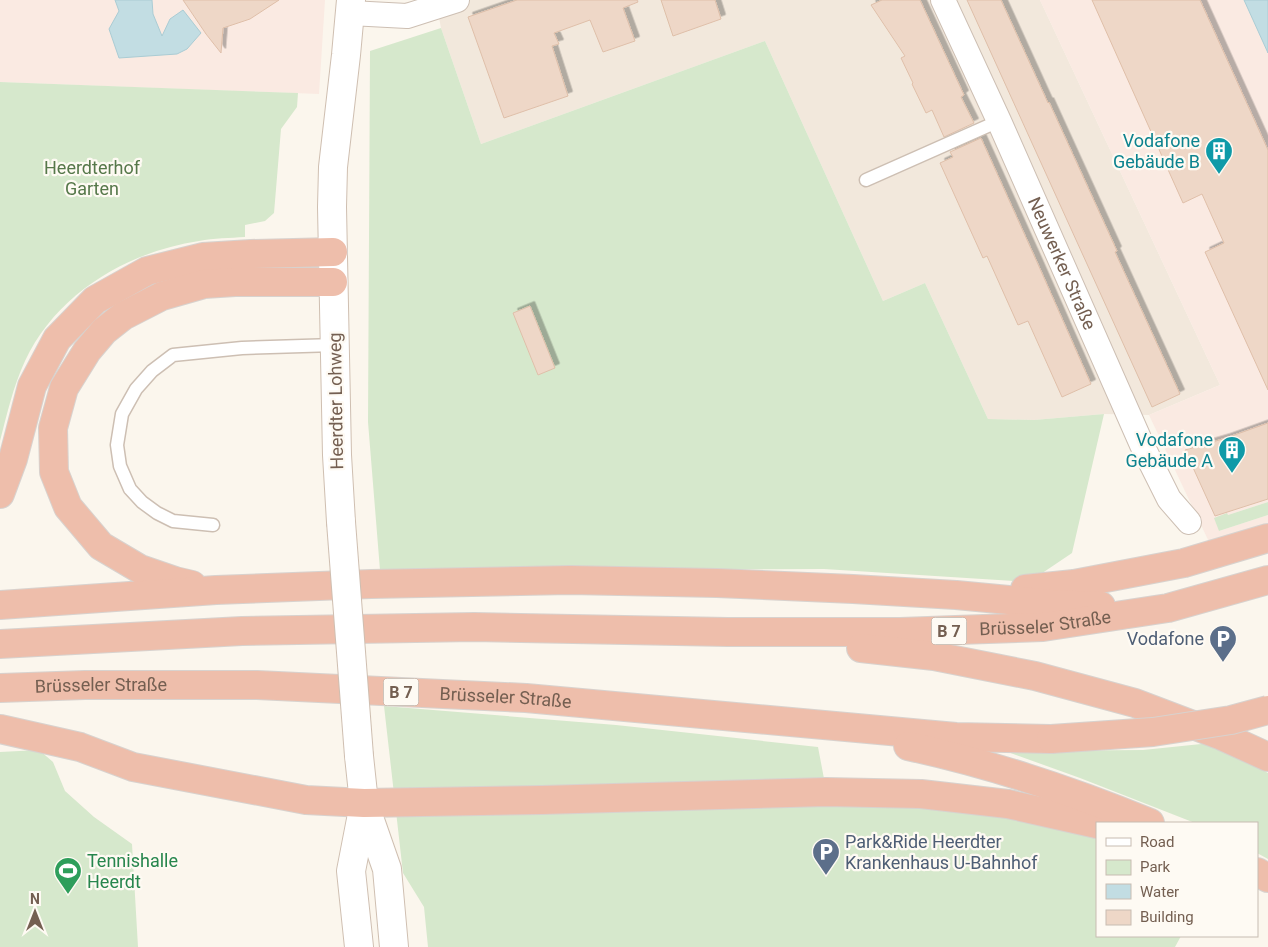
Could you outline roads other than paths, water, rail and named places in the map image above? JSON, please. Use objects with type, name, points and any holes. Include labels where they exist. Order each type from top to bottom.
[{"type":"highway","points":[[0,494],[13,459],[32,386],[57,339],[96,300],[147,271],[202,257],[333,252]]},
{"type":"highway","points":[[216,590],[175,581],[140,569],[101,546],[68,508],[54,472],[53,428],[64,388],[87,351],[104,331],[123,316],[162,296],[204,284],[235,282],[333,282]]},
{"type":"highway","points":[[956,595],[1074,584],[1184,563],[1268,538]]},
{"type":"highway","points":[[0,606],[216,590],[371,584],[570,580],[824,587],[956,595],[1051,604],[1168,608]]},
{"type":"highway","name":"Brüsseler Straße","points":[[0,644],[242,630],[474,627],[728,632],[900,632],[1043,627],[1168,608],[1268,580]]},
{"type":"highway","name":"Brüsseler Straße","points":[[728,632],[934,656],[1035,676],[1135,703],[1222,736],[1268,757]]},
{"type":"highway","name":"Brüsseler Straße","points":[[0,688],[85,685],[267,686],[526,698],[956,737],[1051,739],[1154,732],[1231,720],[1268,710]]},
{"type":"highway","name":"Brüsseler Straße","points":[[802,723],[912,747],[1010,772],[1106,805],[1148,822]]},
{"type":"highway","points":[[0,729],[80,747],[132,767],[306,800],[364,803],[826,792],[921,794],[1008,804],[1096,824]]},
{"type":"street","points":[[350,7],[407,16],[456,0]]},
{"type":"street","name":"Neuwerker Straße","points":[[943,0],[999,121],[1142,445],[1169,499],[1189,522]]},
{"type":"street","name":"Heerdter Lohweg","points":[[350,7],[333,167],[333,282],[337,455],[364,803],[387,869],[394,947]]},
{"type":"street","name":"Heerdter Lohweg","points":[[359,947],[352,871],[364,803]]},
{"type":"lane","points":[[866,180],[999,121]]},
{"type":"lane","points":[[213,525],[173,521],[157,513],[142,502],[130,489],[120,466],[117,445],[122,414],[136,389],[152,371],[173,355],[242,348],[335,345]]},
{"type":"water","points":[[115,0],[152,0],[153,14],[162,36],[170,19],[183,10],[201,33],[187,49],[177,54],[119,58],[109,29],[119,11]]},
{"type":"water","points":[[1244,0],[1268,0],[1268,53]]},
{"type":"place","name":"Vodafone Gebäude B","points":[[1219,175]]},
{"type":"place","name":"Vodafone Gebäude A","points":[[1232,474]]},
{"type":"place","name":"Vodafone","points":[[1223,663]]},
{"type":"place","name":"Park&Ride Heerdter Krankenhaus U-Bahnhof","points":[[826,876]]},
{"type":"place","name":"Tennishalle Heerdt","points":[[68,895]]},
{"type":"park label","name":"Heerdterhof Garten","points":[[92,178]]}]
